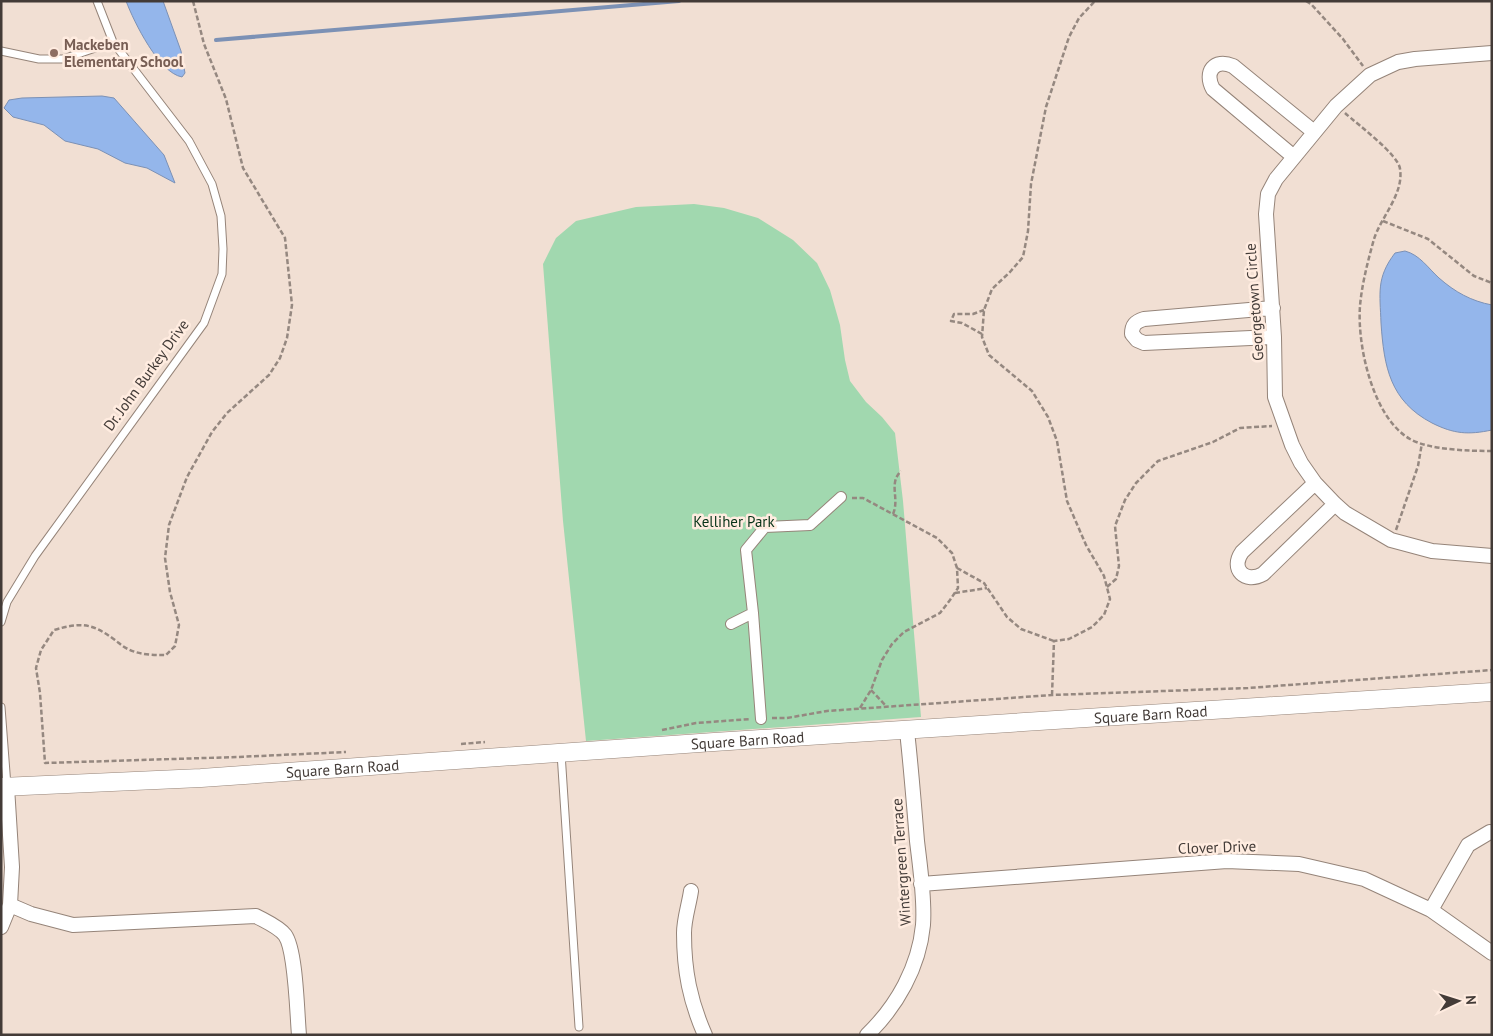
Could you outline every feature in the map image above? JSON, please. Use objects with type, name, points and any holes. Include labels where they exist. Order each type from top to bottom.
[{"type":"street","name":"Georgetown Circle","points":[[1492,53],[1398,62],[1370,75],[1336,106],[1276,179],[1268,194],[1266,237],[1274,337],[1276,397],[1292,445],[1301,463],[1315,483],[1345,513],[1391,540],[1432,551],[1492,556]]},
{"type":"street","points":[[1294,156],[1213,89],[1208,80],[1213,67],[1218,63],[1225,62],[1232,66],[1314,132]]},
{"type":"street","points":[[1272,308],[1144,319],[1136,321],[1132,327],[1132,334],[1137,340],[1144,343],[1274,337]]},
{"type":"street","points":[[1315,483],[1238,557],[1237,564],[1243,574],[1248,578],[1256,578],[1263,574],[1335,504]]},
{"type":"street","points":[[761,719],[746,550],[765,527],[810,525],[841,497]]},
{"type":"street","points":[[731,624],[753,613]]},
{"type":"street","name":"Square Barn Road","points":[[4,787],[201,778],[1492,692]]},
{"type":"street","name":"Wintergreen Terrace","points":[[867,1035],[892,1007],[907,981],[916,957],[923,925],[907,731]]},
{"type":"street","points":[[1,926],[10,905],[12,867],[4,787]]},
{"type":"street","points":[[1431,910],[1468,845],[1490,832]]},
{"type":"street","name":"Clover Drive","points":[[921,884],[1226,861],[1299,864],[1364,879],[1431,910],[1492,954]]},
{"type":"street","points":[[691,891],[684,932],[686,978],[695,1013],[705,1035]]},
{"type":"street","points":[[10,905],[32,914],[73,924],[256,916],[285,935],[292,956],[299,1035]]},
{"type":"lane","name":"Dr. John Burkey Drive","points":[[1,622],[7,602],[34,556],[204,323],[222,274],[221,216],[212,184],[189,141],[113,42],[97,1]]},
{"type":"lane","points":[[1,51],[39,59],[63,59],[113,42]]},
{"type":"lane","points":[[1,707],[4,787]]},
{"type":"lane","points":[[561,753],[579,1027]]},
{"type":"path","points":[[44,763],[40,693],[36,668],[41,650],[54,630],[73,624],[93,626],[103,631],[128,650],[148,655],[166,655],[175,646],[179,625],[170,592],[165,558],[169,525],[187,477],[212,432],[227,413],[269,375],[280,358],[288,338],[292,305],[285,238],[270,210],[243,168],[226,99],[204,44],[193,1]]},
{"type":"path","points":[[957,568],[984,583],[1007,617],[1022,629],[1054,641],[1069,639],[1092,627],[1104,615],[1110,599],[1104,576],[1086,545],[1066,501],[1057,440],[1048,417],[1032,391],[989,355],[982,334],[984,310],[992,289],[1023,256],[1028,231],[1030,184],[1046,107],[1069,37],[1079,18],[1095,1]]},
{"type":"path","points":[[1306,1],[1343,39],[1370,75]]},
{"type":"path","points":[[1336,106],[1396,158],[1400,168],[1399,186],[1375,237],[1364,275],[1360,308],[1363,349],[1374,393],[1391,424],[1410,440],[1438,448],[1492,451]]},
{"type":"path","points":[[1382,221],[1428,239],[1474,276],[1492,283]]},
{"type":"path","points":[[982,334],[962,323],[951,321],[954,314],[973,314],[984,310]]},
{"type":"path","points":[[1107,588],[1116,579],[1119,566],[1115,526],[1125,500],[1136,483],[1158,461],[1213,442],[1240,428],[1286,424]]},
{"type":"path","points":[[1391,540],[1418,466],[1422,443]]},
{"type":"path","points":[[893,514],[896,502],[894,484],[896,476],[901,471]]},
{"type":"path","points":[[841,497],[863,498],[937,538],[952,553],[957,568],[958,588],[940,613],[904,632],[892,644],[882,660],[871,690],[860,709]]},
{"type":"path","points":[[954,593],[987,588]]},
{"type":"path","points":[[1052,695],[1054,641]]},
{"type":"path","points":[[871,690],[887,707]]},
{"type":"green space","name":"Kelliher Park","points":[[694,204],[724,208],[758,218],[793,240],[817,263],[830,290],[840,325],[850,381],[866,402],[895,433],[903,501],[921,717],[586,741],[563,521],[543,264],[556,238],[576,221],[636,207]]},
{"type":"water","points":[[126,1],[163,1],[181,51],[185,73],[182,77],[173,73],[156,57],[141,33]]},
{"type":"water","points":[[102,96],[114,98],[164,155],[175,183],[147,168],[125,163],[98,149],[65,141],[44,125],[13,117],[4,108],[9,100],[22,98]]},
{"type":"water","points":[[1405,251],[1419,259],[1457,292],[1492,305],[1492,430],[1476,433],[1461,432],[1432,423],[1407,404],[1398,393],[1392,381],[1387,368],[1382,339],[1380,286],[1385,270],[1395,253]]},
{"type":"waterway","points":[[216,40],[679,1]]},
{"type":"place","name":"Mackeben Elementary School","points":[[54,53]]}]
